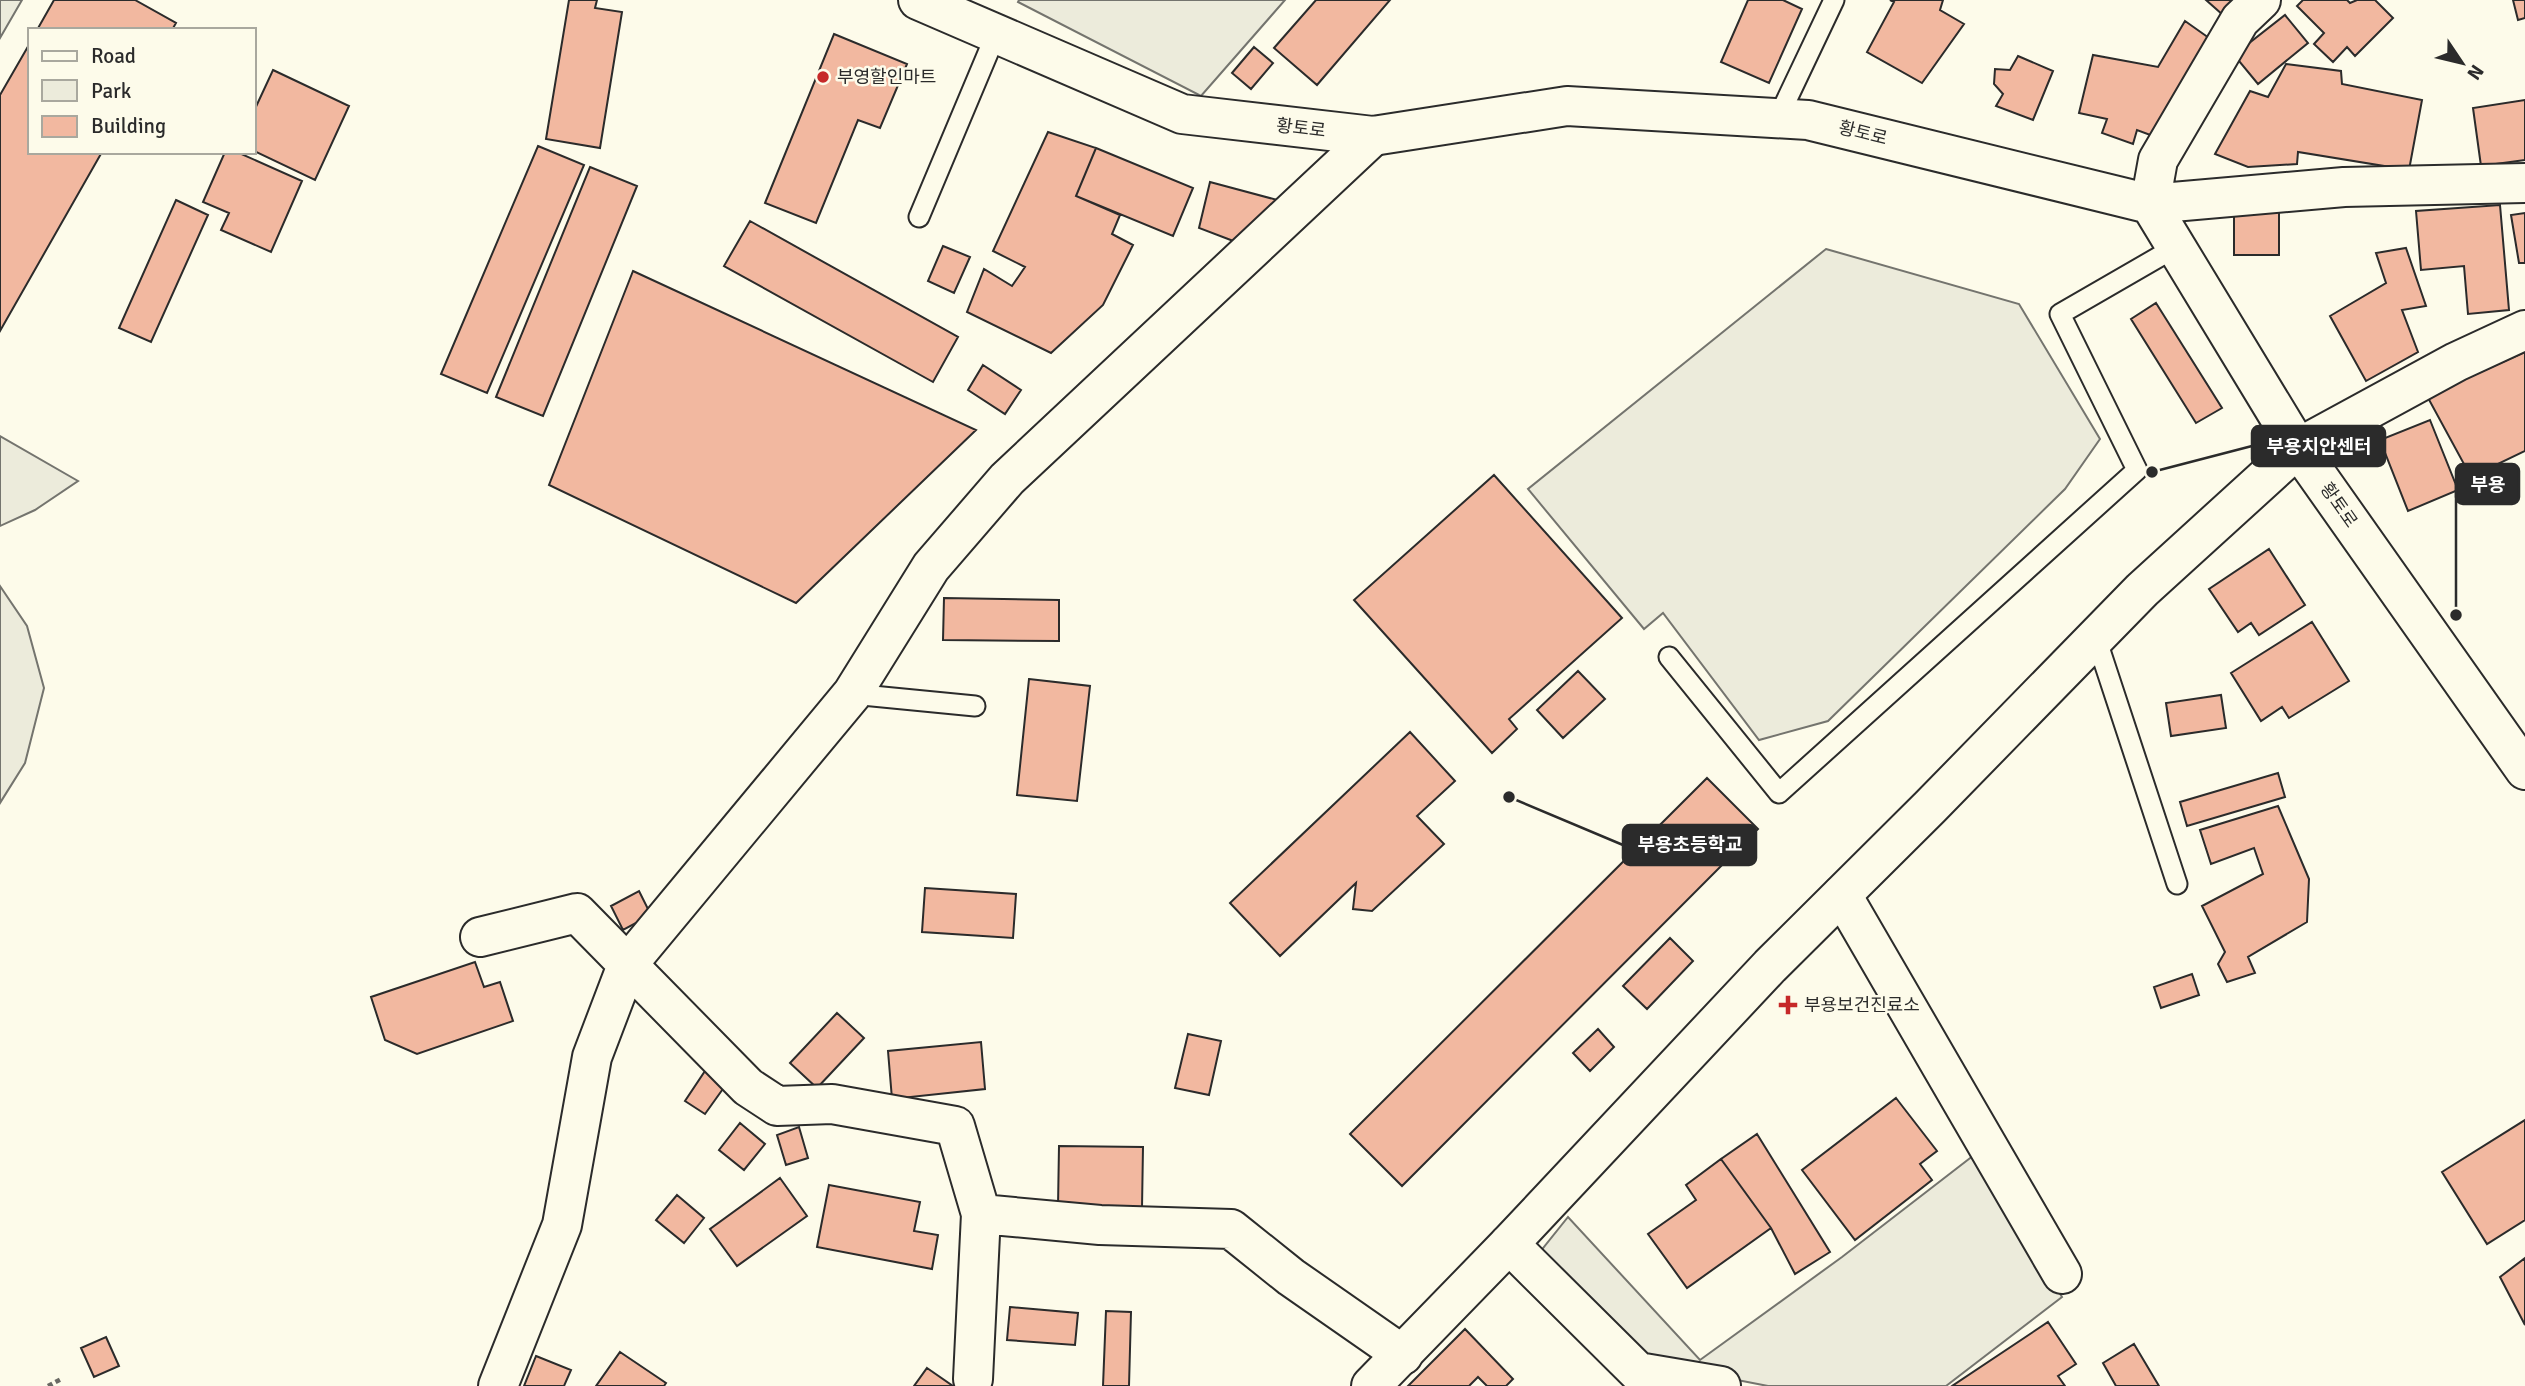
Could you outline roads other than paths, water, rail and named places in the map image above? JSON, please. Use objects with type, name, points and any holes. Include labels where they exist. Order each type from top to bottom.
[{"type":"street","name":"황토로","points":[[918,0],[1182,114],[1373,136],[1567,106],[1808,120],[2150,204],[2298,448],[2525,769]]},
{"type":"street","points":[[2261,0],[2240,20],[2158,160],[2150,204],[2344,187],[2525,183]]},
{"type":"street","points":[[498,1386],[562,1224],[592,1057],[627,965],[852,694],[931,567],[1006,479],[1373,136]]},
{"type":"street","points":[[1371,1386],[1770,967],[2142,590],[2298,448],[2456,362],[2525,330]]},
{"type":"street","points":[[1842,895],[2062,1274]]},
{"type":"street","points":[[480,937],[577,913],[748,1087],[777,1105],[832,1104],[954,1126],[981,1214],[973,1383]]},
{"type":"street","points":[[981,1214],[1100,1225],[1231,1229],[1292,1277],[1403,1355]]},
{"type":"street","points":[[1509,1244],[1638,1372],[1721,1386]]},
{"type":"lane","points":[[1778,118],[1835,0]]},
{"type":"lane","points":[[919,217],[996,34]]},
{"type":"lane","points":[[1669,657],[1779,793],[2137,470],[2060,314],[2176,247]]},
{"type":"lane","points":[[2096,638],[2177,884]]},
{"type":"lane","points":[[852,694],[975,706]]},
{"type":"place","name":"부영할인마트","points":[[823,77]]},
{"type":"place","name":"부용치안센터","points":[[2152,472]]},
{"type":"place","name":"부용","points":[[2456,615]]},
{"type":"place","name":"부용초등학교","points":[[1509,797]]},
{"type":"place","name":"부용보건진료소","points":[[1788,1005]]}]
